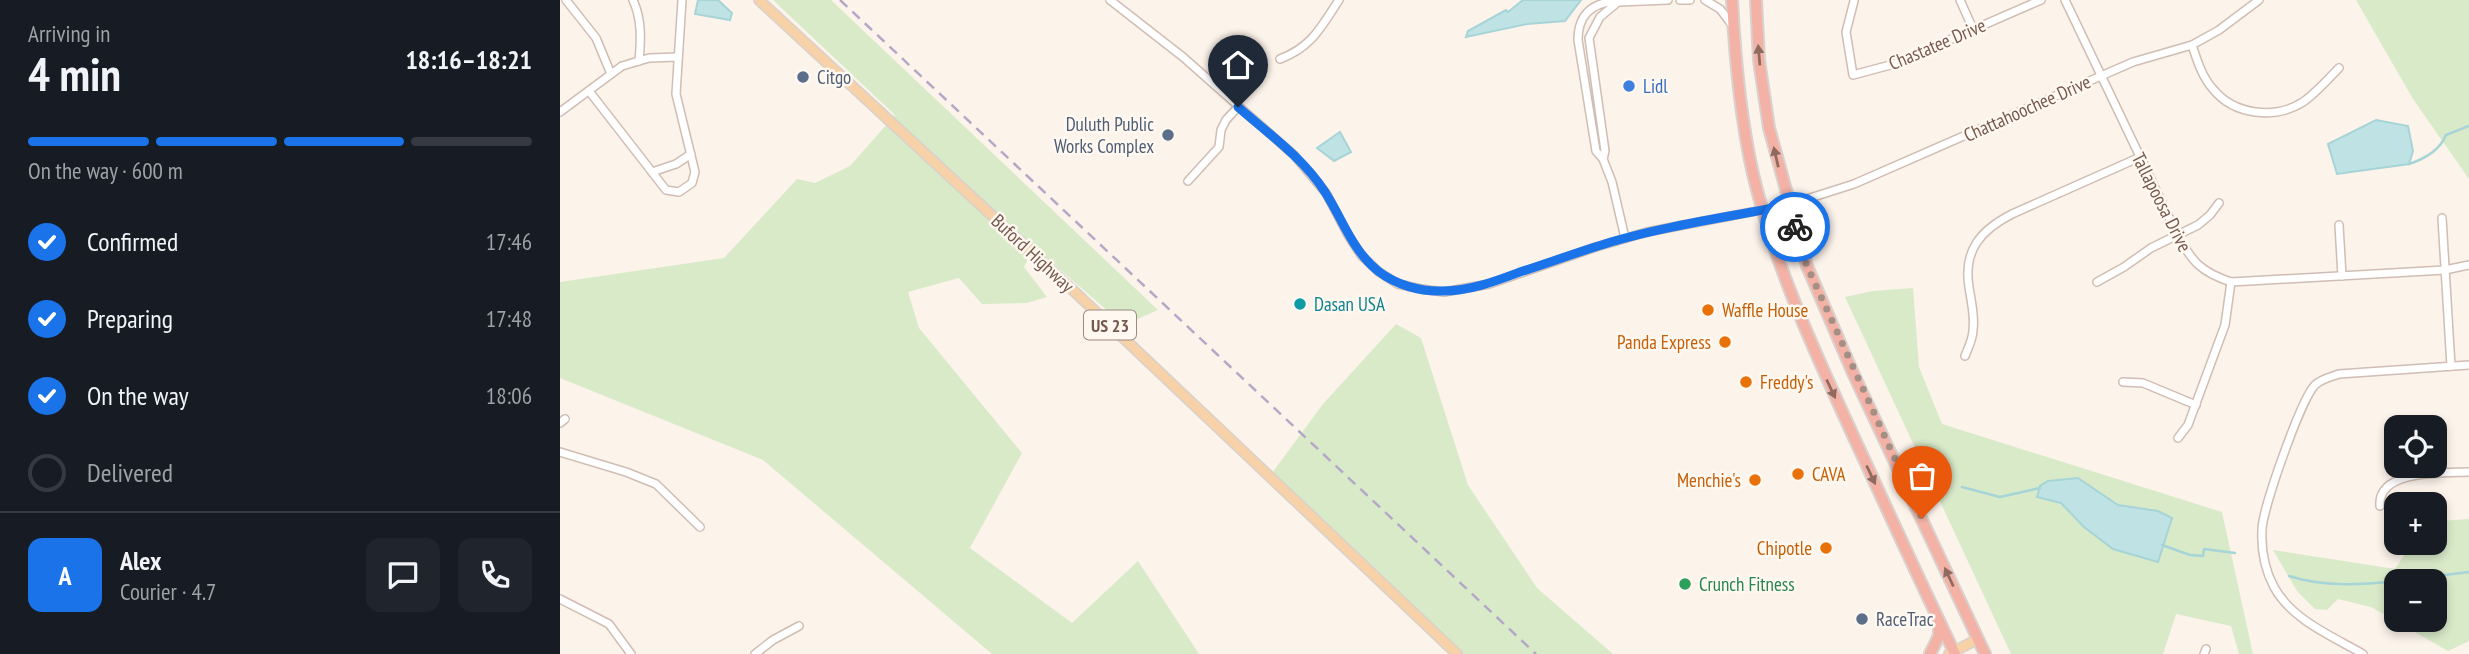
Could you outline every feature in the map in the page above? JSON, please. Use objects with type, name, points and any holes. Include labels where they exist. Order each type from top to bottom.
[{"type":"highway","points":[[1732,0],[1735,66],[1744,130],[1762,210],[1790,290],[1825,376],[1953,653]]},
{"type":"highway","points":[[1756,0],[1759,60],[1769,128],[1788,205],[1807,266],[1853,373],[1985,654]]},
{"type":"highway","points":[[1930,654],[1939,636],[1939,620]]},
{"type":"main road","name":"Buford Highway","points":[[759,0],[1078,295],[1457,654]]},
{"type":"main road","points":[[1953,653],[1978,639]]},
{"type":"street","points":[[566,0],[596,38],[611,74]]},
{"type":"street","points":[[633,0],[638,12],[641,37],[639,61]]},
{"type":"street","points":[[589,91],[666,190],[679,192],[692,183],[695,177],[691,154],[676,94],[682,0]]},
{"type":"street","name":"Chattahoochee Drive","points":[[1110,0],[1166,43],[1294,155],[1326,193],[1361,255],[1379,272],[1398,284],[1444,292],[1489,284],[1625,238],[1788,205],[1854,184],[2133,62],[2192,45],[2219,30],[2259,0]]},
{"type":"street","points":[[1280,59],[1299,52],[1316,35],[1339,0]]},
{"type":"street","points":[[1625,238],[1612,182],[1603,159],[1596,151],[1578,27],[1594,6],[1608,2],[1668,0]]},
{"type":"street","points":[[1680,0],[1690,0]]},
{"type":"street","points":[[1705,0],[1720,9],[1733,26]]},
{"type":"street","points":[[1960,0],[1973,29]]},
{"type":"street","name":"Chastatee Drive","points":[[1854,1],[1846,32],[1853,75],[1905,59],[2041,0]]},
{"type":"street","name":"Tallapoosa Drive","points":[[2064,0],[2177,234],[2191,258],[2211,275],[2231,282],[2445,270],[2469,265]]},
{"type":"street","points":[[1603,159],[1605,151],[1589,38],[1600,17],[1618,2]]},
{"type":"street","points":[[2192,45],[2202,73],[2211,88],[2223,99],[2253,112],[2287,109],[2303,102],[2339,68]]},
{"type":"street","points":[[560,112],[622,65],[678,57]]},
{"type":"street","points":[[1188,181],[1219,147],[1226,120],[1238,107]]},
{"type":"street","points":[[652,172],[677,164],[691,154]]},
{"type":"street","points":[[1965,356],[1973,334],[1974,314],[1967,272],[1969,257],[1983,232],[2012,214],[2138,158]]},
{"type":"street","points":[[2097,282],[2151,248],[2198,225],[2219,203]]},
{"type":"street","points":[[2442,218],[2451,366]]},
{"type":"street","points":[[2339,225],[2342,276]]},
{"type":"street","points":[[2178,438],[2188,425],[2225,325],[2231,282]]},
{"type":"street","points":[[2363,654],[2315,626],[2283,601],[2274,587],[2264,559],[2262,527],[2265,512],[2300,409],[2316,384],[2339,374],[2469,365]]},
{"type":"street","points":[[2123,382],[2143,383],[2196,405]]},
{"type":"street","points":[[560,452],[626,471],[656,484],[700,527]]},
{"type":"street","points":[[2380,506],[2379,498],[2385,489],[2403,478],[2469,472]]},
{"type":"street","points":[[560,599],[609,624],[631,654]]},
{"type":"street","points":[[755,654],[773,640],[799,626]]},
{"type":"green space","points":[[773,0],[831,0],[1158,310],[1124,325],[1034,247],[1024,267],[1047,297],[1027,303],[982,304],[959,278],[908,292],[919,328],[1022,453],[970,548],[1072,623],[1138,561],[1199,654],[992,654],[763,460],[560,378],[560,282],[724,258],[797,179],[815,183],[850,166],[895,115]]},
{"type":"green space","points":[[2356,0],[2469,0],[2469,179],[2413,99]]},
{"type":"green space","points":[[1913,288],[1919,367],[1942,424],[2222,512],[2253,654],[2239,654],[2231,626],[2176,614],[2163,654],[2011,654],[1845,297],[1873,291]]},
{"type":"green space","points":[[1396,324],[1421,338],[1468,485],[1537,588],[1613,654],[1463,654],[1269,477],[1323,404]]},
{"type":"green space","points":[[2469,519],[2469,641],[2448,651],[2415,632],[2447,632],[2447,569],[2395,569],[2404,555],[2447,555],[2447,521]]},
{"type":"green space","points":[[2273,550],[2395,569],[2384,569],[2384,614],[2371,607],[2338,599],[2327,610],[2315,609],[2297,591]]},
{"type":"water","points":[[698,0],[718,0],[732,13],[730,20],[695,14]]},
{"type":"water","points":[[1523,0],[1581,0],[1565,21],[1527,24],[1466,37],[1468,31],[1506,10],[1508,12]]},
{"type":"water","points":[[2376,120],[2408,126],[2413,151],[2409,164],[2337,174],[2328,144]]},
{"type":"water","points":[[1340,132],[1351,152],[1334,161],[1317,148]]},
{"type":"water","points":[[2078,478],[2118,505],[2158,511],[2172,518],[2158,562],[2113,549],[2084,527],[2061,503],[2037,497],[2040,486],[2048,481]]},
{"type":"waterway","points":[[2409,164],[2431,153],[2446,135],[2469,126]]},
{"type":"waterway","points":[[1962,487],[2000,497],[2040,488]]},
{"type":"waterway","points":[[2162,545],[2190,555],[2203,556],[2204,549],[2235,553]]},
{"type":"waterway","points":[[2447,575],[2469,572]]},
{"type":"waterway","points":[[2289,576],[2342,584],[2384,582]]},
{"type":"railway","points":[[840,0],[1536,654]]},
{"type":"way so far","points":[[1795,227],[1807,266],[1853,373],[1922,518]]},
{"type":"place","name":"Citgo","points":[[803,77]]},
{"type":"place","name":"Lidl","points":[[1629,86]]},
{"type":"place","name":"Duluth Public Works Complex","points":[[1168,135]]},
{"type":"place","name":"Dasan USA","points":[[1300,304]]},
{"type":"place","name":"Waffle House","points":[[1708,310]]},
{"type":"place","name":"Panda Express","points":[[1725,342]]},
{"type":"place","name":"Freddy's","points":[[1746,382]]},
{"type":"place","name":"CAVA","points":[[1798,474]]},
{"type":"place","name":"Menchie's","points":[[1755,480]]},
{"type":"place","name":"Chipotle","points":[[1826,548]]},
{"type":"place","name":"Crunch Fitness","points":[[1685,584]]},
{"type":"place","name":"RaceTrac","points":[[1862,619]]},
{"type":"route","points":[[1238,107],[1309,171],[1326,193],[1361,255],[1379,272],[1398,284],[1421,289],[1444,292],[1489,284],[1647,232],[1788,205],[1795,227]]}]
